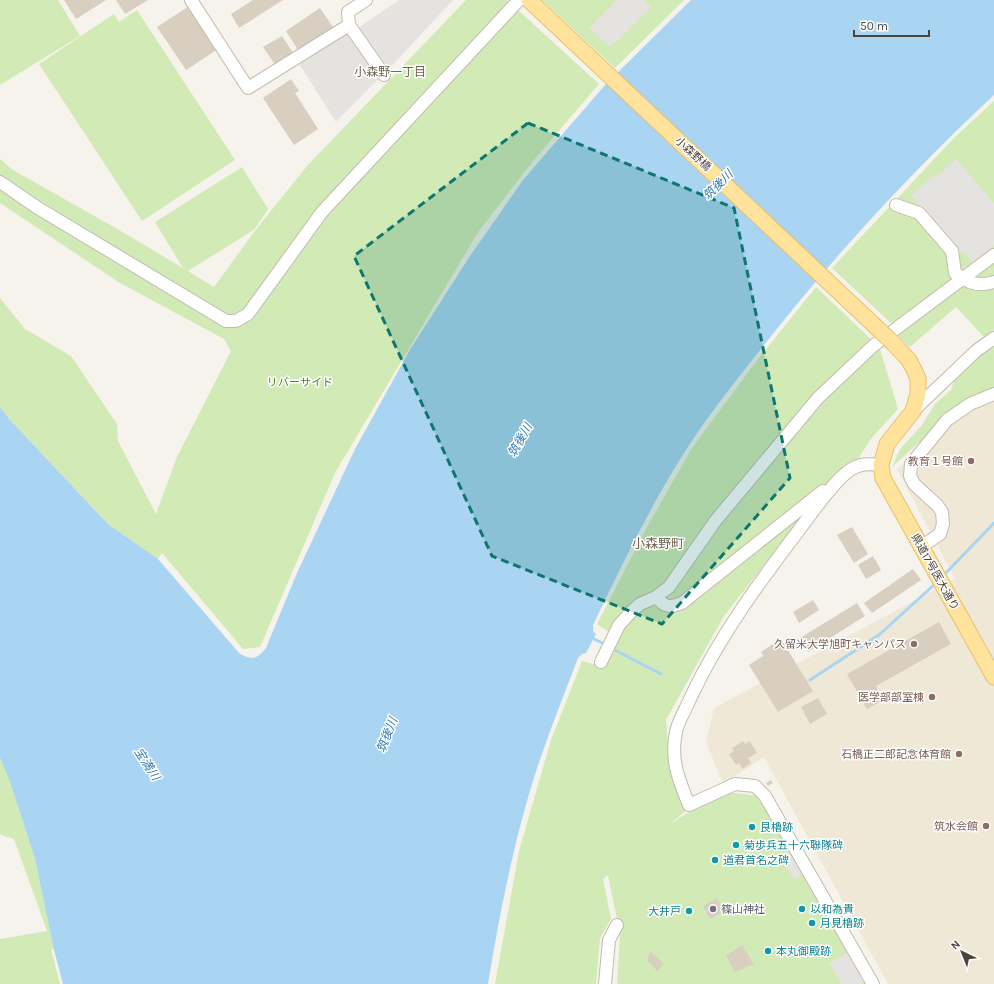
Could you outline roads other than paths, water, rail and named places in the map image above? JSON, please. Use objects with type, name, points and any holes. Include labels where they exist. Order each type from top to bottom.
[{"type":"main road","name":"小森野橋","points":[[529,0],[892,342],[909,360],[918,378],[918,394],[913,411]]},
{"type":"main road","points":[[881,465],[887,444],[913,411]]},
{"type":"main road","name":"県道17号医大通り","points":[[881,465],[883,478],[994,677]]},
{"type":"street","points":[[191,0],[248,88],[349,25]]},
{"type":"street","points":[[366,0],[348,12],[349,25],[384,75]]},
{"type":"street","points":[[0,182],[38,208],[226,321],[236,322],[248,314],[322,212],[519,0]]},
{"type":"street","points":[[896,206],[919,213],[952,251],[955,272],[964,279],[974,284],[985,285],[994,282]]},
{"type":"street","points":[[601,662],[619,625],[630,612],[640,604],[656,597],[669,587],[716,520],[818,398],[873,346],[994,255]]},
{"type":"street","points":[[913,411],[976,351],[994,338]]},
{"type":"street","points":[[921,547],[940,534],[943,524],[942,512],[937,505],[914,484],[910,476],[911,464],[947,420],[970,404],[994,394]]},
{"type":"street","points":[[873,984],[765,796],[755,786],[736,784],[689,805],[678,780],[674,753],[676,731],[698,681],[722,640],[770,568],[819,503],[838,481],[849,471],[862,464],[881,465]]},
{"type":"street","points":[[656,597],[660,603],[666,606],[674,607],[682,603],[829,486],[838,481]]},
{"type":"street","points":[[605,984],[608,940],[617,925]]},
{"type":"water","points":[[691,0],[994,0],[994,95],[903,184],[818,279],[764,345],[714,410],[686,450],[660,493],[593,625],[593,631],[596,634],[586,653],[582,654],[578,658],[542,752],[512,859],[501,909],[488,984],[63,984],[54,950],[35,859],[9,779],[0,758],[0,407],[10,420],[108,524],[158,559],[239,653],[251,658],[257,657],[266,648],[297,573],[355,449],[411,348],[470,256],[523,180],[605,85]]},
{"type":"waterway","points":[[943,576],[994,523]]},
{"type":"waterway","points":[[810,680],[879,635],[936,583]]},
{"type":"waterway","points":[[590,637],[606,645]]},
{"type":"waterway","points":[[611,648],[661,674]]},
{"type":"place","name":"教育１号館","points":[[971,461]]},
{"type":"place","name":"久留米大学旭町キャンパス","points":[[914,644]]},
{"type":"place","name":"医学部部室棟","points":[[932,697]]},
{"type":"place","name":"石橋正二郎記念体育館","points":[[959,754]]},
{"type":"place","name":"筑水会館","points":[[986,826]]},
{"type":"place","name":"艮櫓跡","points":[[752,827]]},
{"type":"place","name":"菊歩兵五十六聯隊碑","points":[[736,845]]},
{"type":"place","name":"道君首名之碑","points":[[715,860]]},
{"type":"place","name":"篠山神社","points":[[713,909]]},
{"type":"place","name":"以和為貴","points":[[802,909]]},
{"type":"place","name":"大井戸","points":[[689,911]]},
{"type":"place","name":"月見櫓跡","points":[[812,923]]},
{"type":"place","name":"本丸御殿跡","points":[[768,951]]},
{"type":"district","name":"小森野一丁目","points":[[390,72]]},
{"type":"district","name":"小森野町","points":[[658,543]]},
{"type":"water label","name":"筑後川","points":[[718,185]]},
{"type":"water label","name":"筑後川","points":[[520,440]]},
{"type":"water label","name":"筑後川","points":[[387,735]]},
{"type":"water label","name":"宝満川","points":[[147,764]]},
{"type":"park label","name":"リバーサイド","points":[[300,382]]}]
